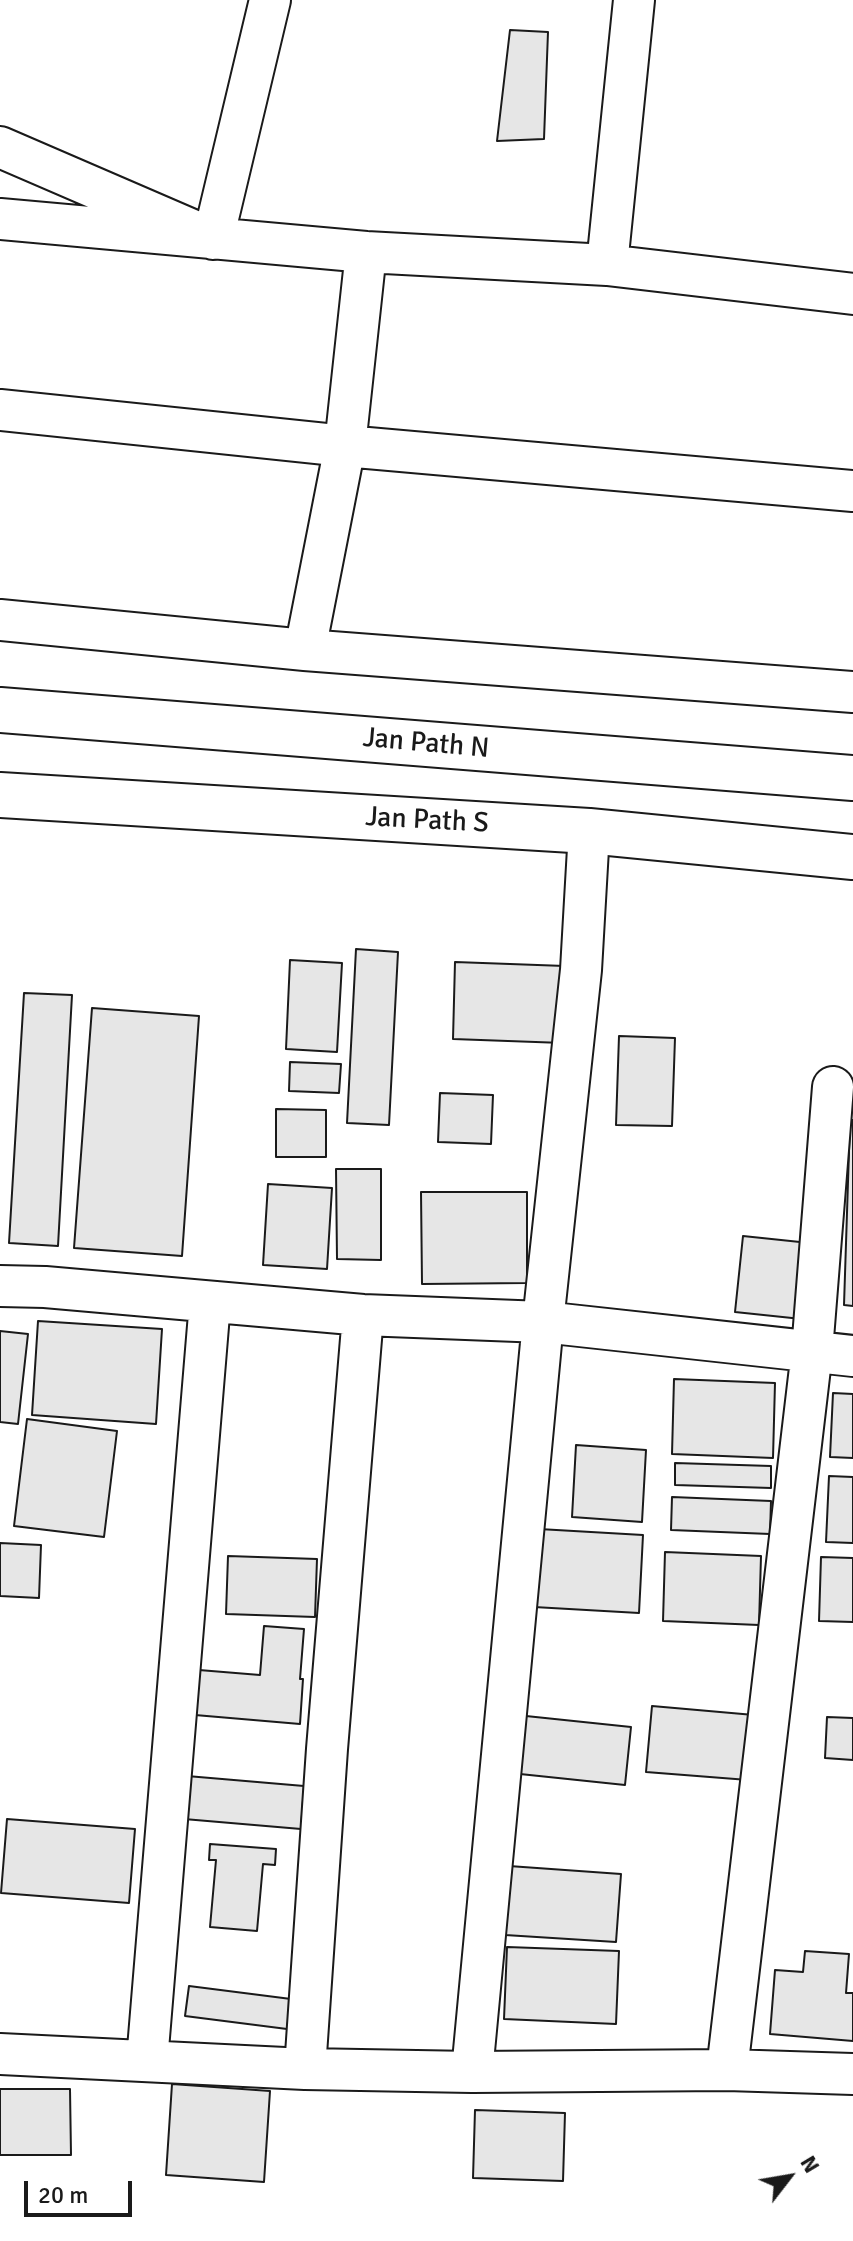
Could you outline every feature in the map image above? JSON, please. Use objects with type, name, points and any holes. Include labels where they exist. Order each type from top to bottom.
[{"type":"main road","name":"Jan Path N","points":[[0,710],[853,778]]},
{"type":"main road","name":"Jan Path S","points":[[0,795],[589,831],[853,857]]},
{"type":"street","points":[[213,239],[270,0]]},
{"type":"street","points":[[607,265],[634,0]]},
{"type":"street","points":[[0,147],[213,239]]},
{"type":"street","points":[[0,219],[366,252],[607,265],[853,294]]},
{"type":"street","points":[[305,650],[345,446],[366,252]]},
{"type":"street","points":[[0,410],[345,446],[853,491]]},
{"type":"street","points":[[0,620],[305,650],[853,692]]},
{"type":"street","points":[[472,2072],[543,1322],[581,970],[589,831]]},
{"type":"street","points":[[727,2070],[812,1351],[833,1087]]},
{"type":"street","points":[[0,1286],[45,1287],[363,1315],[543,1322],[853,1356]]},
{"type":"street","points":[[147,2061],[210,1302]]},
{"type":"street","points":[[305,2069],[326,1764],[363,1315]]},
{"type":"street","points":[[0,2054],[305,2069],[472,2072],[727,2070],[853,2074]]},
{"type":"building","points":[[510,30],[548,32],[544,139],[497,141]]},
{"type":"building","points":[[356,949],[398,952],[389,1125],[347,1123]]},
{"type":"building","points":[[290,960],[342,963],[337,1052],[286,1049]]},
{"type":"building","points":[[455,962],[565,966],[563,1043],[453,1039]]},
{"type":"building","points":[[24,993],[72,995],[58,1246],[9,1243]]},
{"type":"building","points":[[92,1008],[199,1016],[182,1256],[74,1248]]},
{"type":"building","points":[[619,1036],[675,1038],[672,1126],[616,1125]]},
{"type":"building","points":[[290,1062],[341,1064],[339,1093],[289,1091]]},
{"type":"building","points":[[440,1093],[493,1095],[491,1144],[438,1142]]},
{"type":"building","points":[[276,1109],[326,1110],[326,1157],[276,1157]]},
{"type":"building","points":[[850,1120],[853,1120],[853,1306],[844,1305]]},
{"type":"building","points":[[336,1169],[381,1169],[381,1260],[337,1259]]},
{"type":"building","points":[[268,1184],[332,1188],[327,1269],[263,1265]]},
{"type":"building","points":[[421,1192],[527,1192],[527,1283],[422,1284]]},
{"type":"building","points":[[743,1236],[819,1244],[811,1320],[735,1312]]},
{"type":"building","points":[[38,1321],[162,1329],[156,1424],[32,1415]]},
{"type":"building","points":[[0,1331],[28,1334],[18,1424],[0,1422]]},
{"type":"building","points":[[674,1379],[775,1383],[773,1458],[672,1454]]},
{"type":"building","points":[[833,1393],[853,1394],[853,1458],[830,1457]]},
{"type":"building","points":[[27,1419],[117,1431],[104,1537],[14,1526]]},
{"type":"building","points":[[576,1445],[646,1450],[642,1522],[572,1517]]},
{"type":"building","points":[[675,1463],[771,1466],[771,1488],[675,1485]]},
{"type":"building","points":[[829,1476],[853,1477],[853,1543],[826,1542]]},
{"type":"building","points":[[672,1497],[771,1501],[770,1534],[671,1530]]},
{"type":"building","points":[[539,1529],[643,1535],[639,1613],[534,1607]]},
{"type":"building","points":[[0,1543],[41,1545],[39,1598],[0,1596]]},
{"type":"building","points":[[665,1552],[761,1556],[759,1625],[663,1621]]},
{"type":"building","points":[[228,1556],[317,1559],[315,1617],[226,1614]]},
{"type":"building","points":[[821,1557],[853,1558],[853,1622],[819,1621]]},
{"type":"building","points":[[264,1626],[304,1629],[300,1724],[195,1715],[199,1670],[260,1675]]},
{"type":"building","points":[[652,1706],[754,1715],[748,1780],[646,1772]]},
{"type":"building","points":[[526,1716],[631,1727],[625,1785],[520,1774]]},
{"type":"building","points":[[827,1717],[853,1718],[853,1760],[825,1758]]},
{"type":"building","points":[[187,1776],[304,1786],[301,1829],[184,1819]]},
{"type":"building","points":[[7,1819],[135,1829],[129,1903],[1,1893]]},
{"type":"building","points":[[210,1844],[276,1849],[275,1865],[263,1864],[257,1931],[210,1927],[216,1860],[209,1860]]},
{"type":"building","points":[[509,1866],[621,1874],[616,1942],[505,1935]]},
{"type":"building","points":[[507,1947],[619,1951],[616,2024],[504,2019]]},
{"type":"building","points":[[805,1951],[849,1954],[846,1993],[853,1993],[853,2041],[770,2034],[775,1970],[803,1972]]},
{"type":"building","points":[[189,1986],[291,1999],[287,2029],[185,2016]]},
{"type":"building","points":[[172,2084],[270,2091],[264,2182],[166,2175]]},
{"type":"building","points":[[0,2089],[70,2089],[71,2155],[0,2155]]},
{"type":"building","points":[[475,2110],[565,2113],[563,2181],[473,2178]]}]
